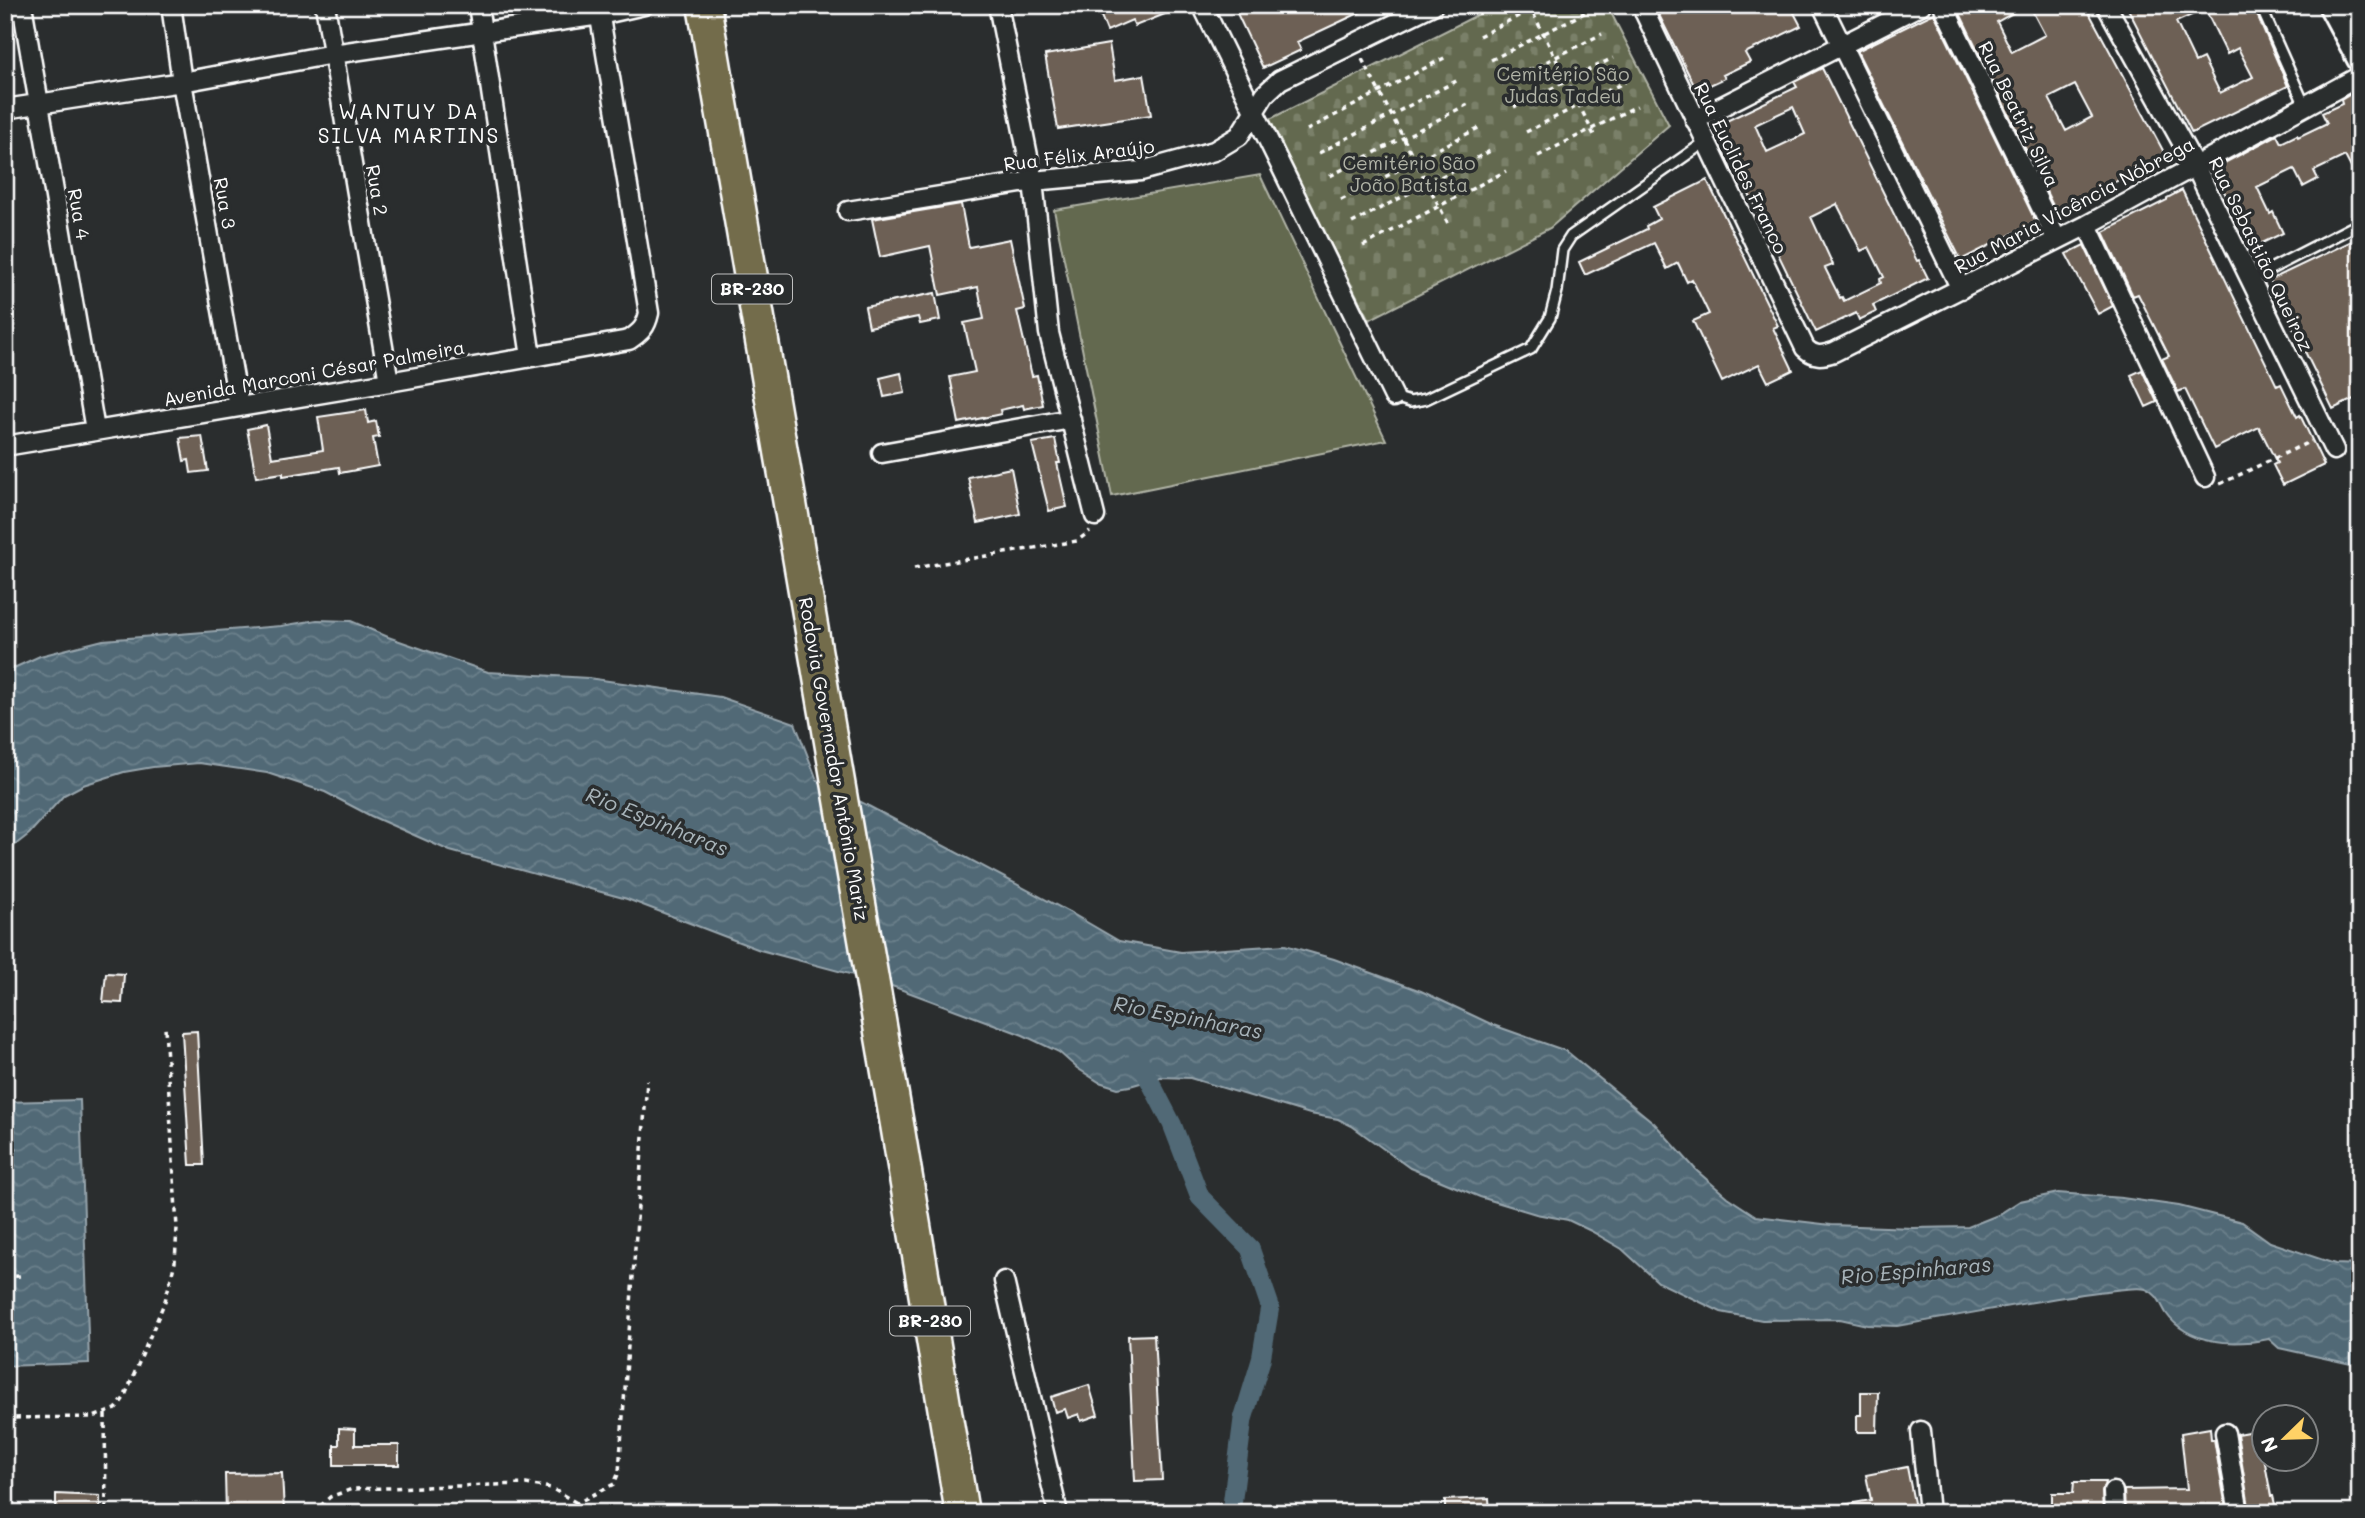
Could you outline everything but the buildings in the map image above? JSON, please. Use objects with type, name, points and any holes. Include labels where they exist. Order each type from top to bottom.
[{"type":"highway","name":"Rodovia Governador Antônio Mariz","points":[[704,5],[962,1513]]},
{"type":"main road","points":[[2331,5],[2360,59]]},
{"type":"street","name":"Rua 4","points":[[22,5],[95,430]]},
{"type":"street","name":"Rua 3","points":[[171,5],[239,407]]},
{"type":"street","name":"Rua 2","points":[[325,5],[389,382]]},
{"type":"street","points":[[478,5],[531,357]]},
{"type":"street","points":[[5,110],[182,82],[333,54],[483,32],[599,10],[644,5]]},
{"type":"street","points":[[998,5],[1032,181],[1049,333],[1096,516]]},
{"type":"street","points":[[1202,5],[1394,397]]},
{"type":"street","name":"Rua Félix Araújo","points":[[848,211],[1032,181],[1141,170],[1214,151],[1239,136],[1253,109],[1280,80],[1355,44],[1410,11],[1433,5]]},
{"type":"street","name":"Rua Euclides Franco","points":[[1641,5],[1805,348]]},
{"type":"street","points":[[1822,5],[1961,289]]},
{"type":"street","points":[[1695,120],[1921,5]]},
{"type":"street","name":"Rua Beatriz Silva","points":[[1943,5],[2057,240]]},
{"type":"street","name":"Rua Sebastião Queiroz","points":[[2106,5],[2195,166],[2330,442]]},
{"type":"street","name":"Avenida Marconi César Palmeira","points":[[5,446],[629,340],[641,332],[647,324],[649,313],[599,10]]},
{"type":"street","name":"Rua Maria Vicência Nóbrega","points":[[1805,348],[1811,354],[1822,356],[1834,352],[2087,225],[2360,76]]},
{"type":"street","points":[[2087,225],[2208,483]]},
{"type":"street","points":[[882,453],[1071,419]]},
{"type":"street","points":[[1004,1281],[1058,1513]]},
{"type":"street","points":[[1921,1431],[1929,1513]]},
{"type":"street","points":[[2225,1433],[2239,1513]]},
{"type":"street","points":[[2113,1492],[2114,1513]]},
{"type":"lane","points":[[2260,5],[2305,106]]},
{"type":"lane","points":[[1394,397],[1410,402],[1426,400],[1531,349],[1550,318],[1557,291],[1562,250],[1571,236],[1705,142]]},
{"type":"lane","points":[[2249,280],[2360,223]]},
{"type":"path","points":[[1479,36],[1530,7],[1540,5]]},
{"type":"path","points":[[1530,7],[1595,137]]},
{"type":"path","points":[[1491,60],[1590,10]]},
{"type":"path","points":[[1502,83],[1602,34]]},
{"type":"path","points":[[1355,44],[1450,227]]},
{"type":"path","points":[[1307,130],[1446,57]]},
{"type":"path","points":[[1514,107],[1613,58]]},
{"type":"path","points":[[1319,153],[1458,80]]},
{"type":"path","points":[[1526,132],[1625,82]]},
{"type":"path","points":[[1330,176],[1470,103]]},
{"type":"path","points":[[1538,156],[1637,106]]},
{"type":"path","points":[[1341,200],[1482,126]]},
{"type":"path","points":[[1352,223],[1494,149]]},
{"type":"path","points":[[1363,246],[1506,171]]},
{"type":"path","points":[[2208,483],[2330,442]]},
{"type":"path","points":[[914,568],[1077,541],[1093,529],[1096,516]]},
{"type":"path","points":[[5,1418],[77,1418],[105,1414],[117,1409],[165,1301],[175,1262],[176,1192],[165,1027]]},
{"type":"path","points":[[568,1513],[577,1503],[614,1484],[619,1472],[647,1080]]},
{"type":"path","points":[[5,1149],[17,1149]]},
{"type":"path","points":[[5,1277],[20,1276]]},
{"type":"path","points":[[105,1414],[106,1513]]},
{"type":"path","points":[[313,1513],[330,1497],[352,1489],[526,1484],[551,1489],[577,1503]]},
{"type":"green space","name":"Cemitério São João Batista","points":[[1497,5],[1607,5],[1669,125],[1550,228],[1369,320],[1268,120]]},
{"type":"green space","points":[[1260,175],[1386,440],[1112,496],[1054,210]]},
{"type":"water","name":"Rio Espinharas","points":[[317,620],[351,621],[488,672],[588,678],[720,697],[795,723],[817,780],[834,789],[868,979],[760,950],[627,899],[450,851],[325,792],[267,773],[199,763],[124,772],[83,785],[64,795],[29,834],[5,853],[5,672],[40,656],[103,640],[281,626]]},
{"type":"water","name":"Rio Espinharas","points":[[840,791],[1119,941],[1181,952],[1285,945],[1334,959],[1421,991],[1493,1025],[1566,1051],[1654,1123],[1697,1171],[1727,1197],[1756,1216],[1831,1225],[1968,1227],[1998,1215],[2020,1201],[2058,1193],[2122,1198],[2179,1206],[2242,1222],[2270,1242],[2335,1264],[2360,1265],[2360,1366],[2279,1348],[2269,1339],[2227,1342],[2199,1337],[2175,1324],[2156,1296],[2142,1288],[2073,1296],[1897,1326],[1867,1325],[1840,1319],[1762,1320],[1721,1312],[1658,1282],[1622,1249],[1591,1231],[1568,1220],[1536,1214],[1480,1197],[1410,1168],[1338,1119],[1310,1114],[1190,1078],[1161,1077],[1118,1088],[1099,1082],[1059,1052],[1023,1035],[873,979]]},
{"type":"water","points":[[80,1100],[89,1363],[5,1366],[5,1102]]},
{"type":"waterway","points":[[1138,1058],[1172,1124],[1200,1197],[1250,1248],[1270,1306],[1261,1360],[1243,1419],[1231,1513]]},
{"type":"district","name":"WANTUY DA SILVA MARTINS","points":[[409,124]]},
{"type":"park label","name":"Cemitério São Judas Tadeu","points":[[1563,85]]}]
